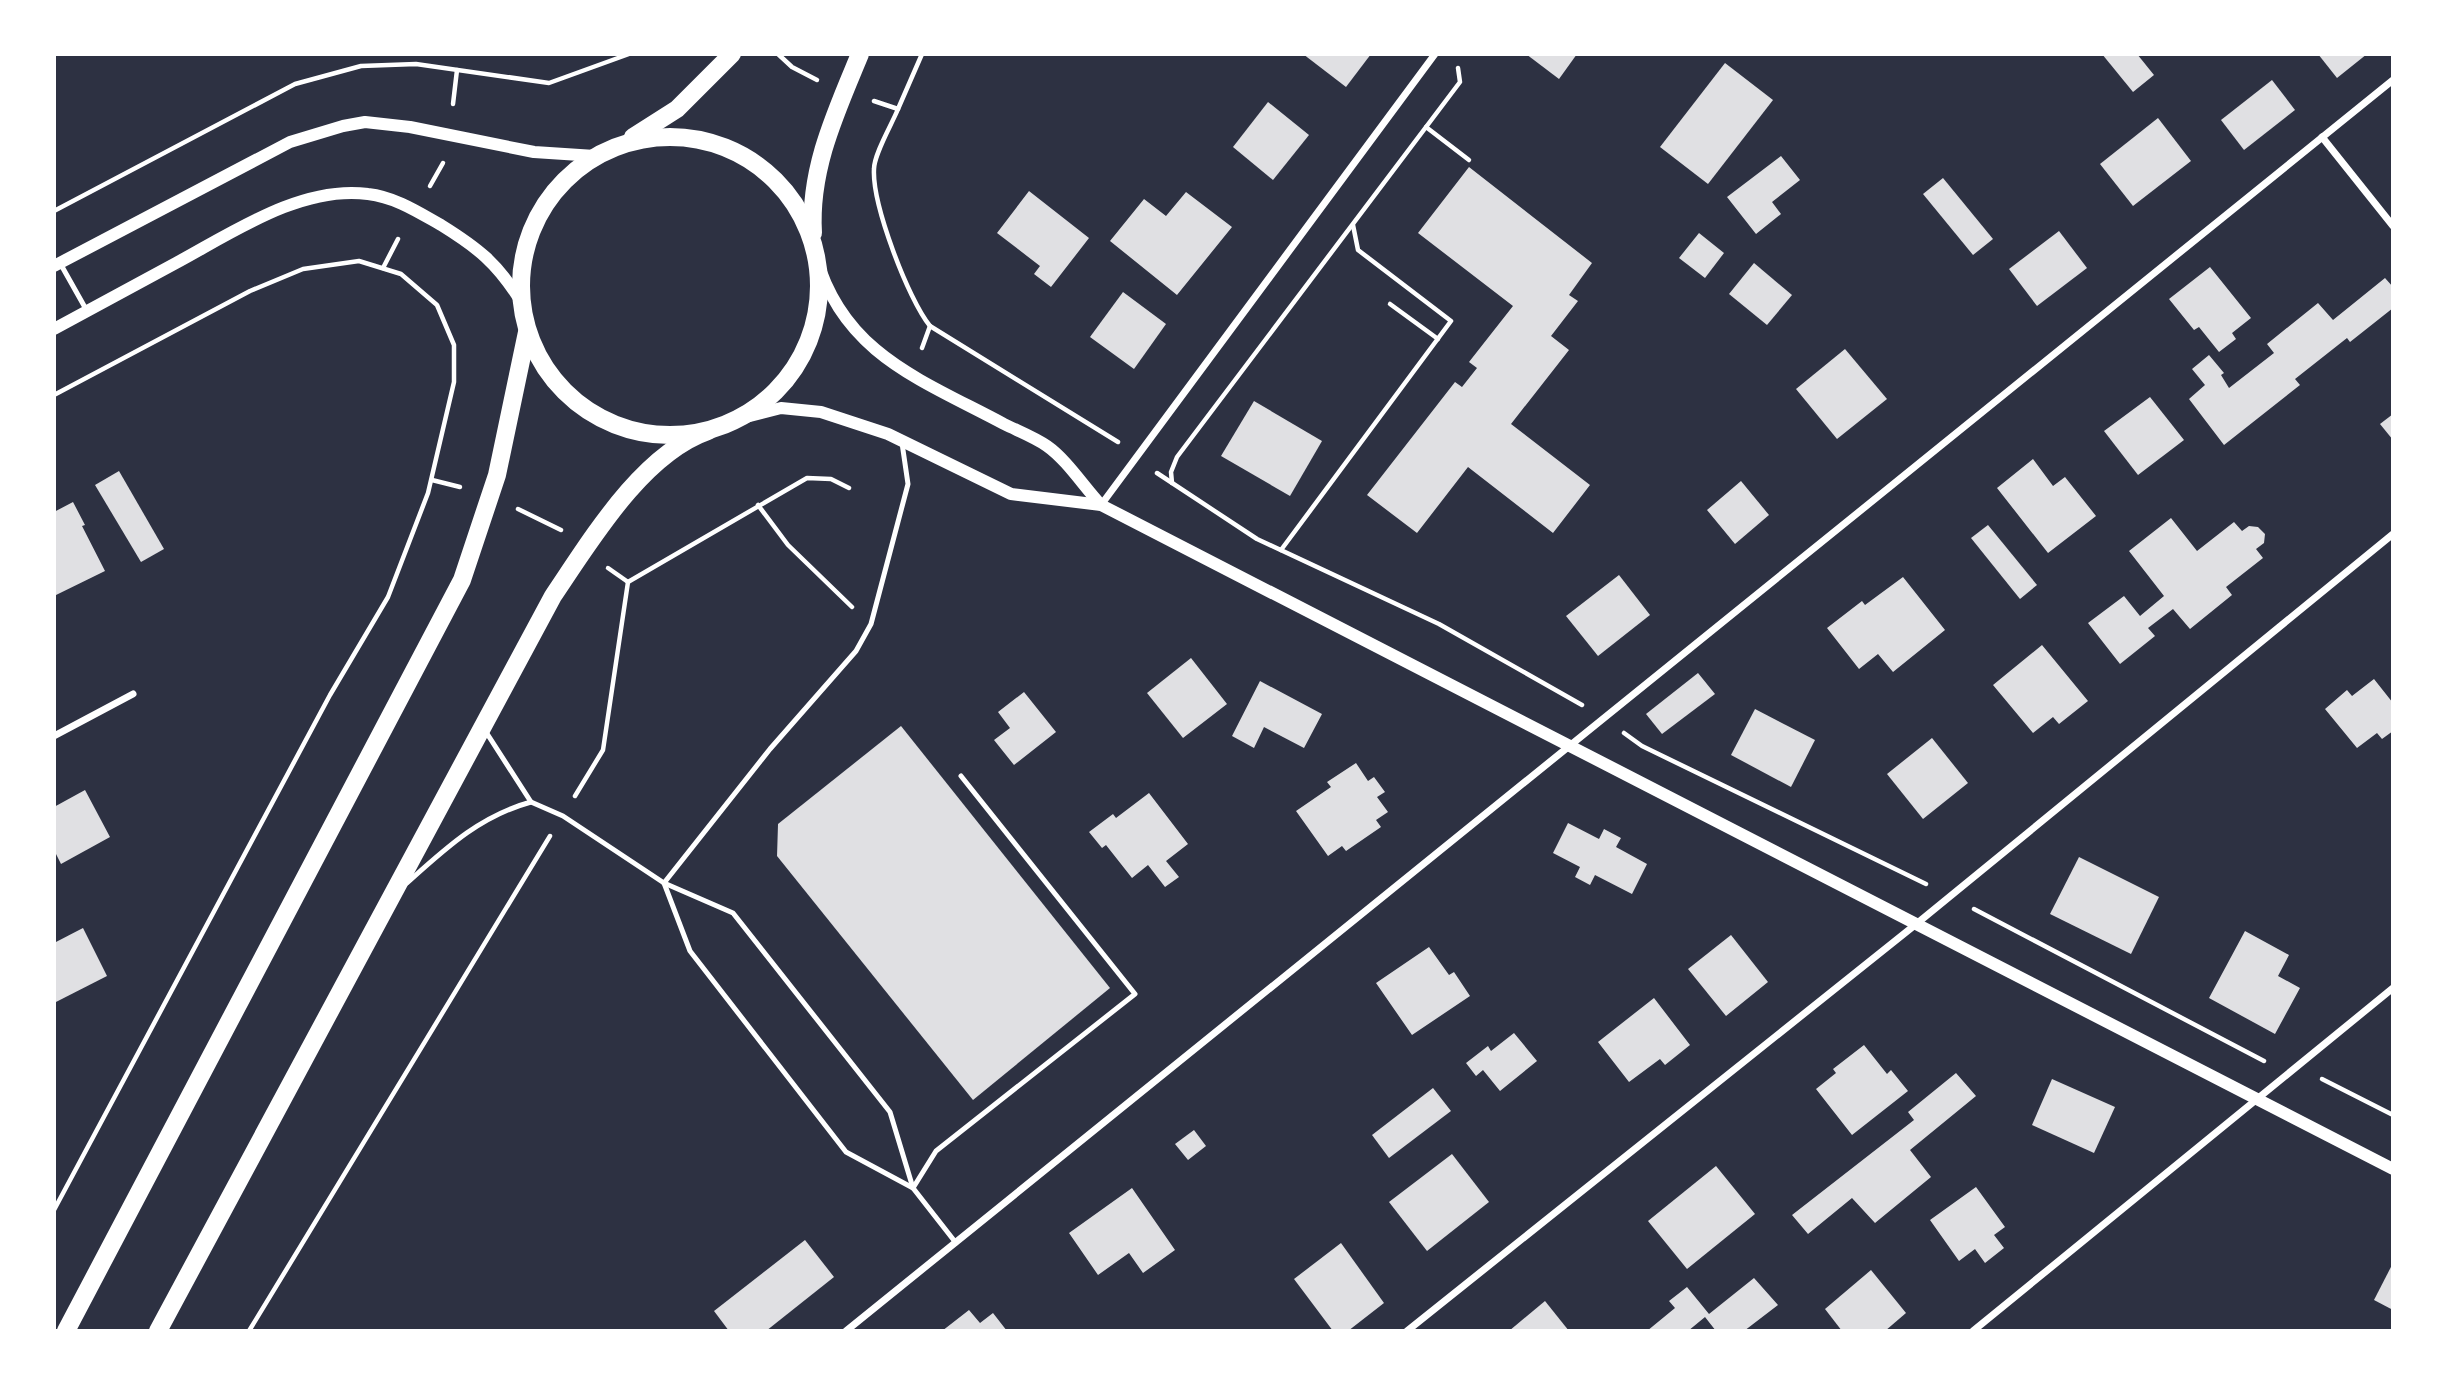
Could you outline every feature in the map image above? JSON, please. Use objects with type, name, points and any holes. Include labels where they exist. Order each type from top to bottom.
[{"type":"main road","points":[[708,431],[676,435],[643,434],[612,425],[584,409],[559,387],[540,362],[527,332],[520,300],[524,248],[534,224],[563,181],[596,156],[677,109],[732,54]]},
{"type":"main road","points":[[158,1331],[553,596],[586,548],[656,463],[675,446],[738,419],[765,401],[788,378],[805,350],[816,320],[819,288],[812,214],[818,164],[860,54]]},
{"type":"main road","points":[[617,146],[649,138],[681,136],[713,142],[742,155],[769,173],[790,197],[815,251]]},
{"type":"main road","points":[[66,1331],[462,580],[497,475],[527,332]]},
{"type":"street","points":[[1101,505],[1435,54]]},
{"type":"street","points":[[846,1331],[2393,80]]},
{"type":"street","points":[[57,264],[290,142],[343,126],[365,122],[410,127],[534,152],[596,156]]},
{"type":"street","points":[[2322,137],[2393,226]]},
{"type":"street","points":[[54,328],[263,218],[301,202],[347,194],[391,199],[463,239],[486,254],[506,276],[520,300]]},
{"type":"street","points":[[815,251],[830,297],[855,332],[870,346],[920,379],[1048,447],[1101,505],[2393,1169]]},
{"type":"street","points":[[738,419],[766,410],[796,408],[845,419],[902,440],[1011,494],[1101,505]]},
{"type":"street","points":[[1407,1331],[1915,925],[2393,534]]},
{"type":"street","points":[[54,736],[133,694]]},
{"type":"street","points":[[1973,1331],[2393,988]]},
{"type":"lane","points":[[57,264],[87,311]]},
{"type":"lane","points":[[664,883],[770,749],[856,651],[871,624],[908,484],[902,440]]},
{"type":"lane","points":[[483,726],[531,802],[563,816],[664,883],[733,913],[890,1112],[913,1188],[956,1243]]},
{"type":"lane","points":[[913,1188],[936,1151],[1135,994],[961,776]]},
{"type":"lane","points":[[391,898],[457,838],[507,808],[531,802]]},
{"type":"lane","points":[[664,883],[690,951],[846,1152],[913,1188]]},
{"type":"path","points":[[778,54],[792,67],[821,82]]},
{"type":"path","points":[[922,54],[874,168],[885,226],[915,307],[930,326],[1123,445]]},
{"type":"path","points":[[1461,58],[1458,76],[1460,82],[1177,457],[1171,472],[1172,483],[1257,539],[1439,624],[1591,710]]},
{"type":"path","points":[[453,104],[457,70]]},
{"type":"path","points":[[873,100],[898,109]]},
{"type":"path","points":[[1426,127],[1469,160]]},
{"type":"path","points":[[430,186],[443,163]]},
{"type":"path","points":[[1281,550],[1451,321],[1357,250],[1353,224]]},
{"type":"path","points":[[383,268],[398,239]]},
{"type":"path","points":[[54,395],[250,291],[303,269],[359,261],[401,274],[438,305],[454,345],[454,382],[432,480],[388,597],[330,695],[54,1210]]},
{"type":"path","points":[[1390,304],[1438,339]]},
{"type":"path","points":[[921,349],[930,326]]},
{"type":"path","points":[[628,582],[807,478],[831,479],[849,488]]},
{"type":"path","points":[[432,480],[460,487]]},
{"type":"path","points":[[758,505],[788,545],[871,624]]},
{"type":"path","points":[[513,507],[568,533]]},
{"type":"path","points":[[604,565],[628,582]]},
{"type":"path","points":[[249,1331],[603,750],[628,582]]},
{"type":"path","points":[[1625,733],[1642,746],[1925,884]]},
{"type":"path","points":[[1976,910],[2273,1066]]},
{"type":"path","points":[[2292,1070],[2317,1077],[2393,1115]]},
{"type":"building","points":[[1303,54],[1371,54],[1346,87]]},
{"type":"building","points":[[1526,54],[1577,54],[1559,79]]},
{"type":"building","points":[[2102,54],[2137,54],[2154,75],[2133,92]]},
{"type":"building","points":[[2318,54],[2367,54],[2337,78]]},
{"type":"building","points":[[1725,63],[1773,100],[1708,184],[1660,147]]},
{"type":"building","points":[[2272,80],[2295,110],[2244,150],[2221,120]]},
{"type":"building","points":[[1268,102],[1309,135],[1273,180],[1233,147]]},
{"type":"building","points":[[2158,118],[2191,161],[2133,206],[2100,164]]},
{"type":"building","points":[[1781,156],[1800,180],[1772,202],[1781,214],[1756,234],[1727,197]]},
{"type":"building","points":[[1469,167],[1592,263],[1569,295],[1578,301],[1551,336],[1569,350],[1511,424],[1590,485],[1553,533],[1468,467],[1417,533],[1367,495],[1455,382],[1462,387],[1477,368],[1469,362],[1513,306],[1418,233]]},
{"type":"building","points":[[1943,178],[1993,239],[1973,255],[1923,194]]},
{"type":"building","points":[[1029,191],[1089,238],[1051,287],[1034,274],[1040,266],[997,233]]},
{"type":"building","points":[[1186,192],[1232,227],[1177,295],[1110,241],[1144,199],[1166,216]]},
{"type":"building","points":[[2059,231],[2087,268],[2037,306],[2009,269]]},
{"type":"building","points":[[1699,233],[1724,253],[1705,278],[1679,258]]},
{"type":"building","points":[[1754,263],[1792,295],[1767,325],[1729,294]]},
{"type":"building","points":[[2210,267],[2251,318],[2232,333],[2236,339],[2219,352],[2199,327],[2194,330],[2169,299]]},
{"type":"building","points":[[2385,278],[2393,287],[2393,308],[2350,342],[2347,338],[2295,379],[2300,385],[2224,445],[2189,399],[2205,385],[2192,369],[2209,355],[2224,373],[2221,375],[2229,388],[2274,353],[2267,344],[2318,303],[2333,320]]},
{"type":"building","points":[[1123,292],[1166,324],[1134,369],[1090,337]]},
{"type":"building","points":[[1845,349],[1887,399],[1837,439],[1796,389]]},
{"type":"building","points":[[2150,397],[2184,440],[2138,475],[2104,431]]},
{"type":"building","points":[[1254,401],[1322,441],[1290,496],[1221,456]]},
{"type":"building","points":[[2393,414],[2393,440],[2380,424]]},
{"type":"building","points":[[2033,459],[2053,486],[2065,477],[2096,516],[2048,553],[1997,488]]},
{"type":"building","points":[[119,471],[164,549],[141,562],[95,485]]},
{"type":"building","points":[[1741,481],[1769,515],[1735,544],[1707,510]]},
{"type":"building","points":[[73,502],[105,571],[54,596],[54,512]]},
{"type":"building","points":[[2171,518],[2197,551],[2234,522],[2242,531],[2249,526],[2258,527],[2265,534],[2264,543],[2256,549],[2263,558],[2226,587],[2232,595],[2190,629],[2173,609],[2148,628],[2155,636],[2120,664],[2088,623],[2124,596],[2140,616],[2164,596],[2129,551]]},
{"type":"building","points":[[1988,525],[2037,585],[2020,599],[1971,538]]},
{"type":"building","points":[[1619,575],[1650,615],[1598,656],[1566,616]]},
{"type":"building","points":[[1903,577],[1945,630],[1893,672],[1878,654],[1859,669],[1827,628],[1862,601],[1865,605]]},
{"type":"building","points":[[2042,645],[2088,701],[2059,724],[2053,717],[2033,733],[1993,685]]},
{"type":"building","points":[[1191,658],[1227,704],[1183,738],[1147,693]]},
{"type":"building","points":[[1698,673],[1715,694],[1662,734],[1646,714]]},
{"type":"building","points":[[2374,679],[2393,703],[2393,731],[2382,739],[2377,733],[2357,748],[2325,709],[2347,690],[2352,696]]},
{"type":"building","points":[[1260,681],[1322,714],[1304,748],[1264,727],[1254,748],[1232,736]]},
{"type":"building","points":[[1024,692],[1056,732],[1014,765],[994,740],[1010,728],[998,712]]},
{"type":"building","points":[[1755,709],[1815,740],[1791,787],[1731,755]]},
{"type":"building","points":[[901,726],[1110,988],[973,1100],[777,856],[778,824]]},
{"type":"building","points":[[1932,738],[1968,783],[1923,819],[1887,774]]},
{"type":"building","points":[[1356,763],[1368,781],[1374,777],[1385,792],[1377,797],[1388,812],[1376,820],[1381,827],[1346,851],[1342,846],[1328,856],[1296,811],[1331,787],[1327,782]]},
{"type":"building","points":[[85,790],[110,837],[61,864],[54,850],[54,807]]},
{"type":"building","points":[[1149,793],[1188,844],[1166,861],[1179,877],[1165,887],[1148,865],[1132,878],[1106,845],[1102,848],[1089,832],[1113,814],[1116,818]]},
{"type":"building","points":[[1568,823],[1599,839],[1604,829],[1621,838],[1616,847],[1647,864],[1632,894],[1595,875],[1590,885],[1575,877],[1580,867],[1553,853]]},
{"type":"building","points":[[2079,857],[2159,897],[2131,954],[2050,914]]},
{"type":"building","points":[[83,928],[107,976],[54,1003],[54,943]]},
{"type":"building","points":[[2245,931],[2289,955],[2278,976],[2300,988],[2275,1034],[2209,998]]},
{"type":"building","points":[[1731,935],[1768,982],[1726,1016],[1688,969]]},
{"type":"building","points":[[1429,947],[1449,975],[1454,972],[1470,996],[1412,1035],[1376,983]]},
{"type":"building","points":[[1654,998],[1690,1045],[1665,1065],[1660,1059],[1629,1082],[1598,1042]]},
{"type":"building","points":[[1514,1033],[1537,1061],[1500,1091],[1483,1070],[1476,1076],[1466,1063],[1488,1046],[1491,1051]]},
{"type":"building","points":[[1864,1045],[1887,1074],[1891,1070],[1908,1091],[1852,1135],[1816,1089],[1836,1073],[1833,1069]]},
{"type":"building","points":[[1956,1073],[1976,1096],[1910,1150],[1931,1177],[1875,1223],[1852,1198],[1808,1234],[1792,1215],[1914,1120],[1908,1112]]},
{"type":"building","points":[[2052,1079],[2115,1107],[2094,1153],[2032,1125]]},
{"type":"building","points":[[1433,1088],[1451,1111],[1389,1158],[1372,1135]]},
{"type":"building","points":[[1194,1130],[1206,1146],[1188,1160],[1175,1144]]},
{"type":"building","points":[[1452,1154],[1489,1202],[1427,1251],[1389,1202]]},
{"type":"building","points":[[1716,1166],[1755,1214],[1687,1269],[1648,1221]]},
{"type":"building","points":[[1976,1187],[2005,1227],[1994,1235],[2004,1248],[1985,1263],[1975,1249],[1959,1261],[1930,1220]]},
{"type":"building","points":[[1132,1188],[1175,1250],[1143,1273],[1129,1253],[1098,1275],[1069,1233]]},
{"type":"building","points":[[805,1240],[834,1277],[766,1331],[729,1331],[714,1311]]},
{"type":"building","points":[[1341,1243],[1384,1303],[1348,1331],[1333,1331],[1294,1279]]},
{"type":"building","points":[[2393,1263],[2393,1310],[2374,1300]]},
{"type":"building","points":[[1871,1270],[1906,1313],[1885,1331],[1842,1331],[1825,1309]]},
{"type":"building","points":[[1754,1278],[1778,1305],[1744,1331],[1716,1331],[1705,1317],[1688,1331],[1647,1331],[1675,1308],[1669,1301],[1687,1287],[1709,1314]]},
{"type":"building","points":[[1545,1301],[1569,1331],[1509,1331]]},
{"type":"building","points":[[969,1310],[980,1323],[993,1313],[1007,1331],[942,1331]]}]
